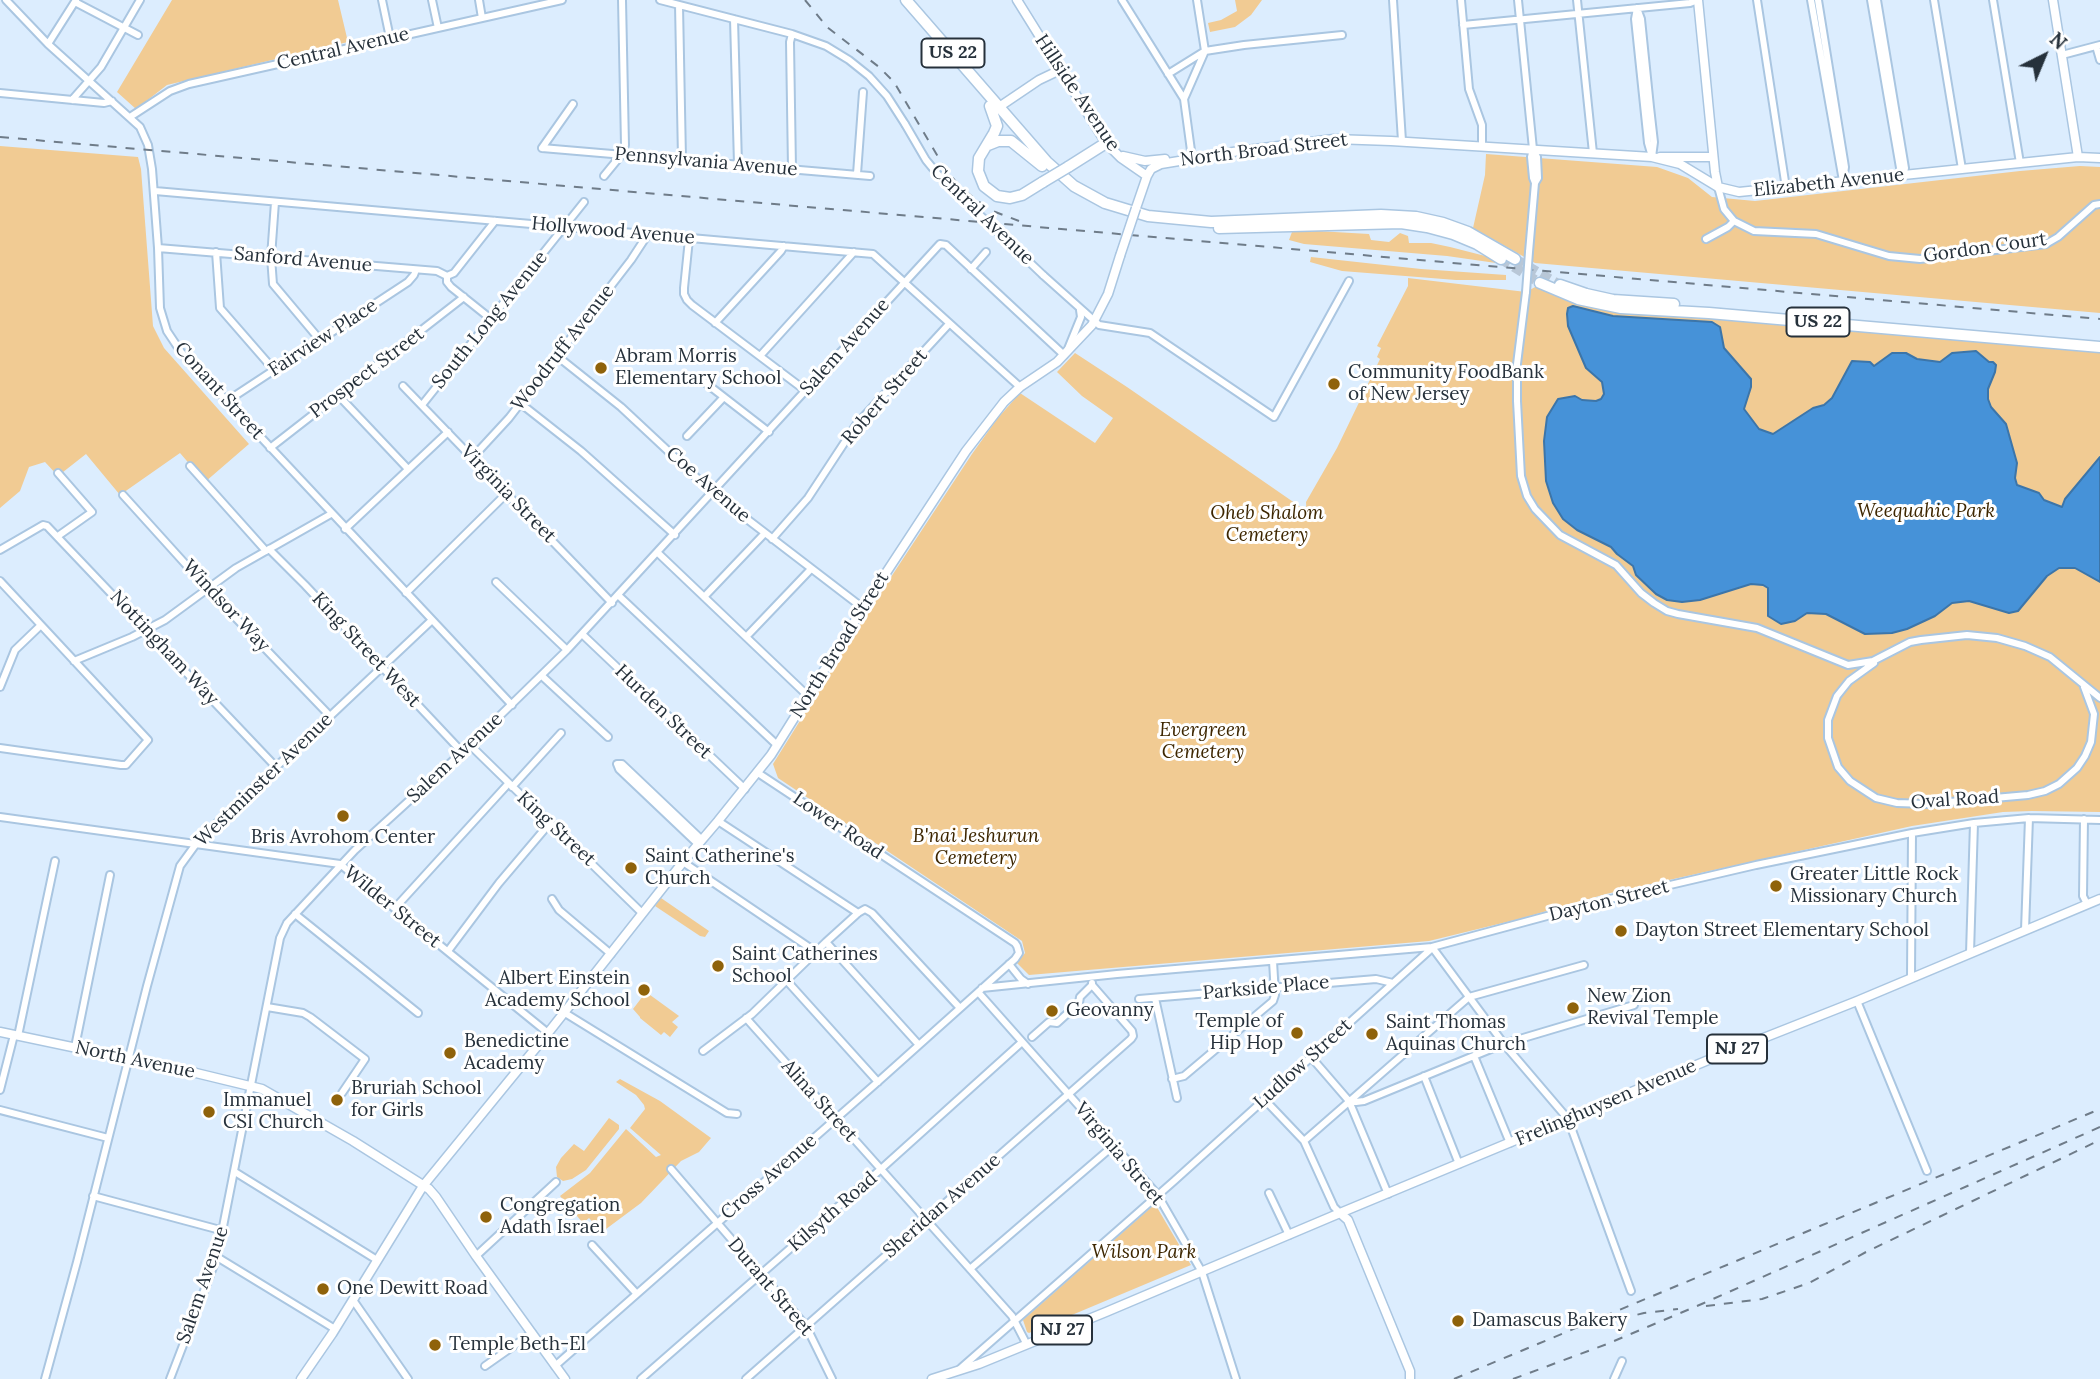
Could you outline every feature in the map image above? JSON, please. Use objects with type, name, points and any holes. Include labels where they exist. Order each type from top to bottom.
[{"type":"highway","name":"US 22","points":[[898,0],[1063,177],[1089,195],[1121,209],[1157,218],[1211,222],[1407,216],[1468,232],[1515,259]]},
{"type":"highway","name":"US 22","points":[[906,0],[1042,166],[1068,189],[1113,213],[1146,222],[1224,228],[1401,223],[1436,228],[1476,244],[1501,258]]},
{"type":"highway","points":[[995,106],[997,126],[979,158],[979,174],[984,186],[995,194],[1007,198],[1017,197],[1106,143]]},
{"type":"highway","points":[[984,148],[998,141],[1011,141],[1042,166]]},
{"type":"highway","name":"US 22","points":[[1540,283],[1578,299],[1621,308],[1722,314],[2100,347]]},
{"type":"highway","name":"US 22","points":[[1560,285],[1595,297],[1622,301],[2100,340]]},
{"type":"main road","name":"Hillside Avenue","points":[[1017,0],[1106,143],[1116,154],[1147,176]]},
{"type":"main road","points":[[1698,0],[1718,187]]},
{"type":"main road","points":[[2053,0],[2078,157]]},
{"type":"main road","points":[[995,106],[1060,70]]},
{"type":"main road","name":"North Broad Street","points":[[300,1379],[335,1329],[423,1186],[565,1013],[683,862],[758,773],[966,451],[1004,402],[1066,353],[1094,321],[1108,294],[1147,176],[1158,165],[1179,160],[1327,140],[1482,146]]},
{"type":"main road","name":"Elizabeth Avenue","points":[[1482,146],[1652,157],[1680,164],[1718,187],[1740,192],[2078,157],[2100,158]]},
{"type":"main road","points":[[1116,154],[1145,161],[1164,158],[1179,160]]},
{"type":"main road","points":[[1652,157],[1713,157]]},
{"type":"main road","name":"Frelinghuysen Avenue","points":[[1026,1343],[2100,899]]},
{"type":"main road","name":"North Avenue","points":[[0,1032],[262,1089],[353,1142],[436,1196],[563,1378]]},
{"type":"main road","points":[[1340,1213],[1348,1220],[1410,1371],[1410,1379]]},
{"type":"main road","name":"NJ 27","points":[[932,1379],[979,1364],[1026,1343]]},
{"type":"street","points":[[72,100],[101,67],[140,0]]},
{"type":"street","points":[[382,0],[390,38]]},
{"type":"street","points":[[432,0],[438,28]]},
{"type":"street","points":[[479,0],[482,18]]},
{"type":"street","name":"Central Avenue","points":[[130,117],[170,91],[189,84],[482,18],[531,3],[562,0]]},
{"type":"street","points":[[604,176],[622,154],[625,142],[622,0]]},
{"type":"street","name":"Central Avenue","points":[[660,0],[792,33],[826,46],[860,68],[884,92],[926,160],[940,177],[1094,321]]},
{"type":"street","points":[[1122,0],[1184,99],[1192,158]]},
{"type":"street","points":[[1184,99],[1205,51],[1197,0]]},
{"type":"street","points":[[1394,0],[1402,141]]},
{"type":"street","points":[[1461,0],[1469,89],[1482,125],[1482,146]]},
{"type":"street","points":[[1518,0],[1535,183],[1517,364],[1517,422],[1521,475],[1527,496],[1546,522],[1575,545],[1616,565],[1641,593],[1667,611],[1756,628],[1842,664],[1855,665],[1878,660],[1910,642],[1966,635],[2012,642],[2036,650],[2060,664],[2100,698]]},
{"type":"street","points":[[1577,0],[1593,153]]},
{"type":"street","points":[[1463,25],[1637,4],[1690,3],[1698,0]]},
{"type":"street","points":[[1757,0],[1786,187]]},
{"type":"street","points":[[1811,0],[1843,181]]},
{"type":"street","points":[[1818,0],[1845,167],[1843,181]]},
{"type":"street","points":[[1874,0],[1905,168],[1903,175]]},
{"type":"street","points":[[1934,0],[1962,169]]},
{"type":"street","points":[[1993,0],[2020,163]]},
{"type":"street","name":"Conant Street","points":[[9,1],[48,44],[140,127],[148,145],[155,191],[160,308],[167,331],[181,352],[512,705]]},
{"type":"street","points":[[48,44],[76,1],[138,35]]},
{"type":"street","points":[[1637,4],[1641,19],[1641,52],[1647,107],[1654,142],[1652,157]]},
{"type":"street","points":[[679,5],[681,159]]},
{"type":"street","points":[[734,19],[738,164]]},
{"type":"street","points":[[792,33],[792,169]]},
{"type":"street","points":[[1168,74],[1205,51],[1342,36]]},
{"type":"street","points":[[2062,55],[2098,45],[2100,60]]},
{"type":"street","points":[[857,174],[863,92]]},
{"type":"street","points":[[0,93],[104,103],[112,101]]},
{"type":"street","name":"Pennsylvania Avenue","points":[[573,104],[542,148],[870,176]]},
{"type":"street","points":[[1706,239],[1734,221],[1724,209],[1718,187]]},
{"type":"street","name":"Hollywood Avenue","points":[[155,191],[873,254],[1020,387]]},
{"type":"street","points":[[275,202],[271,257],[273,284],[320,340]]},
{"type":"street","name":"South Long Avenue","points":[[422,405],[584,202]]},
{"type":"street","name":"Gordon Court","points":[[1734,221],[1754,231],[1816,234],[1889,256],[1920,259],[2046,244],[2058,237],[2094,205],[2100,204]]},
{"type":"street","points":[[491,319],[449,285],[447,276],[454,273],[495,221]]},
{"type":"street","name":"Woodruff Avenue","points":[[472,457],[494,436],[632,260],[648,234]]},
{"type":"street","points":[[689,239],[684,294],[692,305],[806,391]]},
{"type":"street","name":"Salem Avenue","points":[[170,1379],[217,1257],[224,1231],[280,938],[287,923],[340,864],[542,676],[619,596],[942,243],[971,269]]},
{"type":"street","points":[[715,323],[783,246]]},
{"type":"street","name":"Sanford Avenue","points":[[158,248],[437,271],[447,276]]},
{"type":"street","points":[[216,252],[220,308],[274,370]]},
{"type":"street","points":[[760,356],[853,252]]},
{"type":"street","points":[[986,252],[971,269],[1066,353],[1081,317],[1077,306]]},
{"type":"street","name":"Fairview Place","points":[[226,401],[408,282],[416,270]]},
{"type":"street","points":[[1094,321],[1105,327],[1150,333],[1274,416],[1349,281]]},
{"type":"street","name":"Prospect Street","points":[[270,448],[464,297]]},
{"type":"street","name":"Robert Street","points":[[772,539],[808,498],[856,425],[948,324]]},
{"type":"street","name":"Coe Avenue","points":[[557,356],[621,407],[713,493],[863,608]]},
{"type":"street","points":[[698,377],[769,432]]},
{"type":"street","name":"Virginia Street","points":[[403,386],[612,603]]},
{"type":"street","points":[[338,395],[408,469]]},
{"type":"street","points":[[687,436],[723,398]]},
{"type":"street","points":[[520,403],[581,451],[675,534]]},
{"type":"street","points":[[345,528],[448,432]]},
{"type":"street","name":"King Street West","points":[[190,466],[462,752]]},
{"type":"street","points":[[58,473],[92,513],[58,536]]},
{"type":"street","points":[[406,593],[507,493]]},
{"type":"street","name":"Windsor Way","points":[[123,495],[208,589],[330,716]]},
{"type":"street","points":[[74,660],[146,630],[179,611],[236,568],[331,514]]},
{"type":"street","name":"Nottingham Way","points":[[0,550],[43,526],[51,529],[276,767]]},
{"type":"street","points":[[704,597],[765,533]]},
{"type":"street","points":[[658,553],[808,696]]},
{"type":"street","points":[[746,637],[810,569]]},
{"type":"street","points":[[0,581],[148,740],[125,765],[0,748]]},
{"type":"street","points":[[496,582],[567,650]]},
{"type":"street","points":[[619,596],[778,745]]},
{"type":"street","name":"Westminster Avenue","points":[[45,1379],[146,986],[177,876],[186,856],[432,620]]},
{"type":"street","points":[[0,687],[15,650],[41,625]]},
{"type":"street","name":"Hurden Street","points":[[582,634],[745,789]]},
{"type":"street","name":"Oval Road","points":[[1878,660],[1849,681],[1833,703],[1828,720],[1829,746],[1838,767],[1850,781],[1868,794],[1885,801],[1912,804],[2028,795],[2059,784],[2081,762],[2091,741],[2094,714],[2084,686]]},
{"type":"street","points":[[1842,664],[1849,681]]},
{"type":"street","points":[[542,676],[608,737]]},
{"type":"street","points":[[395,908],[561,733]]},
{"type":"street","name":"King Street","points":[[470,745],[642,913]]},
{"type":"street","name":"Lower Road","points":[[758,773],[1012,941],[1017,946],[1018,953]]},
{"type":"street","points":[[644,788],[700,842]]},
{"type":"street","name":"Wilder Street","points":[[0,817],[340,864],[548,1033]]},
{"type":"street","points":[[2025,930],[2029,818]]},
{"type":"street","name":"Dayton Street","points":[[1092,982],[1117,974],[1432,947],[1610,899],[1912,833],[2029,818],[2100,820]]},
{"type":"street","points":[[2084,819],[2083,896],[2087,904]]},
{"type":"street","points":[[718,821],[858,913]]},
{"type":"street","points":[[1970,953],[1974,823]]},
{"type":"street","points":[[447,951],[549,824]]},
{"type":"street","points":[[1911,977],[1912,833]]},
{"type":"street","points":[[0,1090],[16,1036],[55,861]]},
{"type":"street","points":[[683,862],[816,952]]},
{"type":"street","points":[[75,1047],[110,875]]},
{"type":"street","points":[[552,899],[559,910],[611,954]]},
{"type":"street","points":[[703,1051],[746,1018],[865,909],[960,1009]]},
{"type":"street","points":[[295,914],[418,1013]]},
{"type":"street","points":[[826,942],[919,1045]]},
{"type":"street","points":[[1432,947],[1504,1044],[1568,1119],[1632,1291]]},
{"type":"street","name":"Ludlow Street","points":[[959,1370],[1174,1181],[1432,947]]},
{"type":"street","name":"Cross Avenue","points":[[555,1366],[960,1009],[1018,953]]},
{"type":"street","points":[[1172,1079],[1184,1076],[1273,1001],[1273,961]]},
{"type":"street","points":[[1009,964],[1028,984]]},
{"type":"street","points":[[1304,1141],[1469,997],[1584,965]]},
{"type":"street","name":"Parkside Place","points":[[1139,999],[1376,979],[1394,983]]},
{"type":"street","points":[[787,981],[878,1082]]},
{"type":"street","points":[[980,990],[1028,984],[1092,982]]},
{"type":"street","points":[[1032,1037],[1048,1022],[1057,1023],[1079,1003],[1080,997],[1092,982]]},
{"type":"street","name":"Sheridan Avenue","points":[[746,1379],[1131,1039],[1132,1031],[1092,982]]},
{"type":"street","name":"Virginia Street","points":[[980,990],[1022,1042],[1157,1194],[1202,1272],[1236,1379]]},
{"type":"street","points":[[1155,998],[1177,1098]]},
{"type":"street","points":[[1857,1001],[1927,1171]]},
{"type":"street","points":[[1349,1101],[1364,1101],[1504,1044],[1634,1004]]},
{"type":"street","points":[[267,1006],[303,1013],[365,1059],[342,1093]]},
{"type":"street","points":[[565,1013],[727,1113],[737,1114]]},
{"type":"street","name":"Alina Street","points":[[746,1018],[1015,1321],[1026,1343]]},
{"type":"street","name":"Kilsyth Road","points":[[641,1379],[1022,1042]]},
{"type":"street","points":[[1474,1056],[1510,1143]]},
{"type":"street","points":[[1311,1057],[1349,1101],[1388,1194]]},
{"type":"street","points":[[1423,1076],[1459,1164]]},
{"type":"street","points":[[1264,1099],[1304,1141],[1334,1207],[1340,1213]]},
{"type":"street","points":[[0,1111],[108,1138]]},
{"type":"street","points":[[970,1269],[1113,1146]]},
{"type":"street","name":"Durant Street","points":[[671,1169],[806,1326],[832,1379]]},
{"type":"street","points":[[235,1172],[377,1260]]},
{"type":"street","points":[[476,1256],[556,1182]]},
{"type":"street","points":[[1269,1193],[1289,1235]]},
{"type":"street","points":[[93,1196],[224,1231]]},
{"type":"street","points":[[592,1245],[636,1293]]},
{"type":"street","points":[[217,1257],[335,1329]]},
{"type":"street","points":[[353,1300],[408,1379]]},
{"type":"street","points":[[485,1366],[532,1333]]},
{"type":"street","points":[[1614,1379],[1622,1361]]},
{"type":"green space","points":[[172,0],[338,0],[348,42],[167,85],[136,109],[117,92]]},
{"type":"green space","points":[[1235,0],[1262,0],[1251,15],[1235,27],[1210,32],[1208,23],[1221,20],[1237,11]]},
{"type":"green space","points":[[0,146],[138,157],[153,326],[164,348],[249,444],[205,482],[180,453],[120,495],[86,454],[58,476],[45,462],[29,467],[20,491],[0,508]]},
{"type":"green space","points":[[1486,154],[1657,167],[1688,178],[1712,197],[1755,201],[2020,171],[2100,167],[2100,313],[1535,263],[1473,228],[1485,175]]},
{"type":"green space","points":[[1292,232],[1369,234],[1371,240],[1389,242],[1400,233],[1408,236],[1409,243],[1431,243],[1497,259],[1496,263],[1447,256],[1304,244],[1289,240]]},
{"type":"green space","points":[[1311,257],[1506,275],[1506,280],[1456,280],[1342,271],[1310,262]]},
{"type":"green space","points":[[1408,278],[1526,292],[1537,286],[1581,305],[1616,312],[1669,314],[2100,351],[2100,812],[2003,812],[1912,826],[1606,894],[1429,941],[1029,975],[1017,963],[1025,953],[1022,941],[778,778],[773,764],[866,615],[972,454],[1020,393],[1095,443],[1113,418],[1082,396],[1057,372],[1075,353],[1302,508],[1307,519],[1306,502],[1337,448],[1380,359],[1377,357],[1381,348],[1377,346],[1408,286]]},
{"type":"green space","points":[[661,898],[709,931],[705,937],[655,906]]},
{"type":"green space","points":[[646,992],[679,1016],[672,1022],[678,1027],[670,1037],[664,1032],[661,1035],[633,1009]]},
{"type":"green space","points":[[620,1079],[660,1101],[711,1138],[699,1152],[681,1161],[641,1203],[602,1232],[589,1218],[583,1223],[560,1196],[590,1173],[626,1129],[656,1157],[661,1155],[630,1128],[645,1109],[636,1095],[616,1082]]},
{"type":"green space","points":[[609,1118],[619,1125],[619,1129],[586,1170],[572,1179],[563,1181],[557,1177],[556,1167],[561,1158],[574,1144],[584,1151]]},
{"type":"green space","name":"Wilson Park","points":[[1155,1204],[1191,1265],[1027,1332],[1023,1320]]},
{"type":"water","points":[[1573,306],[1613,316],[1712,322],[1720,327],[1724,348],[1751,379],[1744,409],[1759,429],[1773,434],[1832,398],[1852,361],[1870,362],[1874,366],[1892,353],[1906,353],[1917,359],[1940,362],[1952,353],[1976,351],[1996,365],[1988,389],[1988,399],[1991,407],[2006,424],[2017,463],[2017,485],[2039,493],[2044,500],[2062,507],[2065,499],[2100,457],[2100,582],[2075,568],[2059,568],[2047,576],[2018,611],[2009,613],[1969,601],[1952,603],[1935,616],[1892,633],[1865,634],[1826,614],[1807,613],[1795,621],[1781,624],[1768,616],[1768,588],[1763,585],[1751,584],[1700,600],[1667,600],[1656,594],[1636,575],[1633,566],[1611,547],[1577,530],[1563,519],[1553,503],[1546,481],[1544,441],[1547,417],[1558,399],[1575,396],[1582,400],[1596,401],[1604,394],[1602,382],[1586,368],[1568,326],[1568,308]]},
{"type":"tunnel","points":[[1501,259],[1540,283]]},
{"type":"tunnel","points":[[1515,259],[1560,285]]},
{"type":"railway","points":[[805,0],[827,27],[894,82],[944,167],[960,187],[990,210],[1019,221]]},
{"type":"railway","points":[[0,137],[2100,319]]},
{"type":"railway","points":[[1454,1379],[2100,1109]]},
{"type":"railway","points":[[1513,1379],[1607,1344],[1704,1303],[2100,1127]]},
{"type":"railway","points":[[1706,1306],[1762,1299],[1809,1283],[1866,1252],[2100,1140]]},
{"type":"railway","points":[[1620,1319],[1678,1309]]},
{"type":"place","name":"Abram Morris Elementary School","points":[[601,368]]},
{"type":"place","name":"Community FoodBank of New Jersey","points":[[1334,384]]},
{"type":"place","name":"Bris Avrohom Center","points":[[343,816]]},
{"type":"place","name":"Saint Catherine's Church","points":[[631,868]]},
{"type":"place","name":"Greater Little Rock Missionary Church","points":[[1776,886]]},
{"type":"place","name":"Dayton Street Elementary School","points":[[1621,931]]},
{"type":"place","name":"Saint Catherines School","points":[[718,966]]},
{"type":"place","name":"Albert Einstein Academy School","points":[[644,990]]},
{"type":"place","name":"New Zion Revival Temple","points":[[1573,1008]]},
{"type":"place","name":"Geovanny","points":[[1052,1011]]},
{"type":"place","name":"Temple of Hip Hop","points":[[1297,1033]]},
{"type":"place","name":"Saint Thomas Aquinas Church","points":[[1372,1034]]},
{"type":"place","name":"Benedictine Academy","points":[[450,1053]]},
{"type":"place","name":"Bruriah School for Girls","points":[[337,1100]]},
{"type":"place","name":"Immanuel CSI Church","points":[[209,1112]]},
{"type":"place","name":"Congregation Adath Israel","points":[[486,1217]]},
{"type":"place","name":"One Dewitt Road","points":[[323,1289]]},
{"type":"place","name":"Damascus Bakery","points":[[1458,1321]]},
{"type":"place","name":"Temple Beth-El","points":[[435,1345]]},
{"type":"park label","name":"Weequahic Park","points":[[1926,512]]},
{"type":"park label","name":"Oheb Shalom Cemetery","points":[[1267,525]]},
{"type":"park label","name":"Evergreen Cemetery","points":[[1203,742]]},
{"type":"park label","name":"B'nai Jeshurun Cemetery","points":[[976,848]]}]
